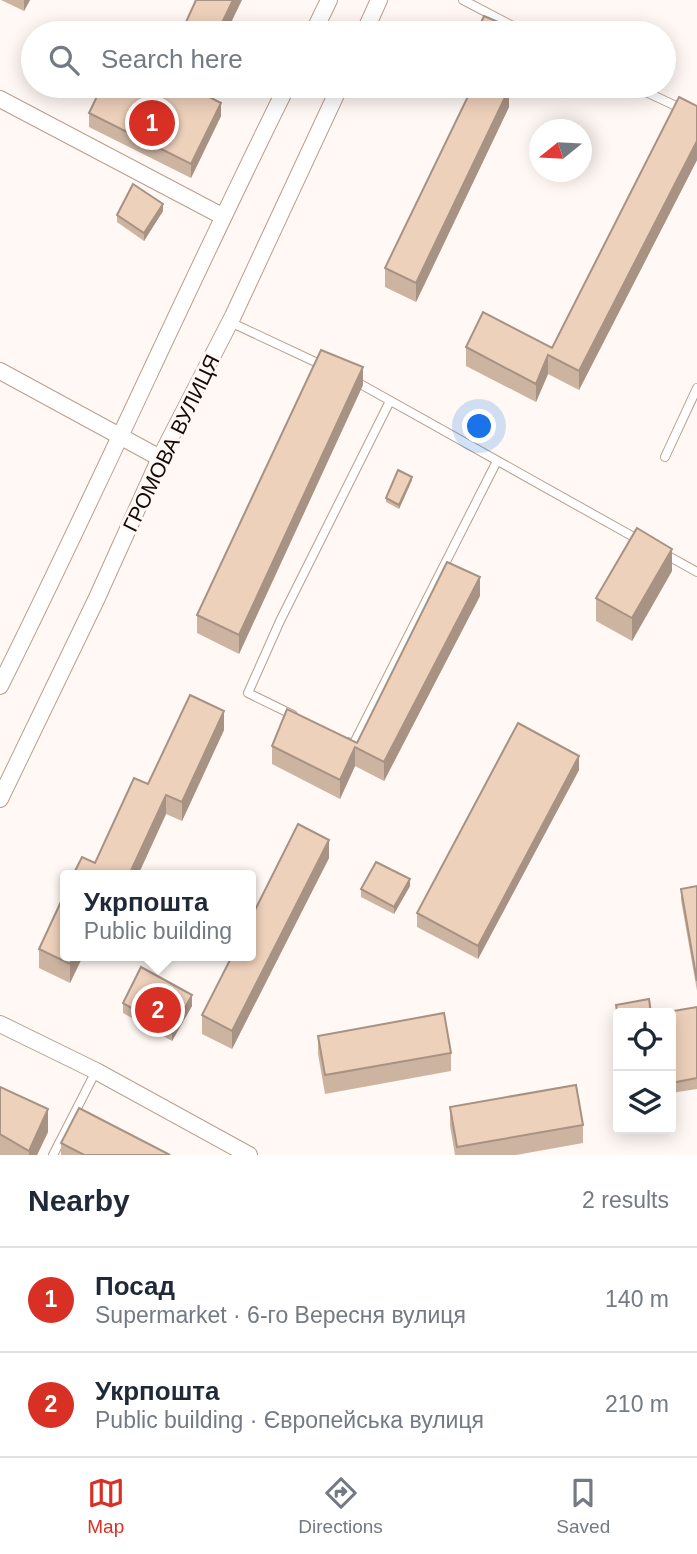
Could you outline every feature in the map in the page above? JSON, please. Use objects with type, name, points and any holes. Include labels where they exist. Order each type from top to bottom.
[{"type":"street","points":[[319,21],[329,0]]},
{"type":"street","points":[[369,21],[379,0]]},
{"type":"street","points":[[0,686],[121,438],[222,216],[281,98]]},
{"type":"street","name":"ГРОМОВА ВУЛИЦЯ","points":[[0,799],[96,600],[160,458],[230,322],[334,98]]},
{"type":"street","points":[[0,99],[222,216]]},
{"type":"street","points":[[0,370],[160,458]]},
{"type":"street","points":[[0,650],[17,652]]},
{"type":"street","points":[[0,1024],[96,1071],[249,1155]]},
{"type":"lane","points":[[463,0],[503,21]]},
{"type":"lane","points":[[659,98],[697,113]]},
{"type":"lane","points":[[230,322],[329,369]]},
{"type":"lane","points":[[349,377],[697,572]]},
{"type":"lane","points":[[665,457],[697,388]]},
{"type":"lane","points":[[306,722],[248,693],[279,621],[390,401]]},
{"type":"lane","points":[[341,739],[353,745],[496,461]]},
{"type":"lane","points":[[53,1155],[96,1071]]},
{"type":"building","points":[[196,0],[233,0],[223,21],[186,21]]},
{"type":"building","points":[[484,16],[496,21],[482,21]]},
{"type":"building","points":[[679,97],[697,106],[697,141],[579,371],[548,355],[536,384],[466,347],[483,312],[552,348]]},
{"type":"building","points":[[96,98],[211,98],[221,103],[191,164],[89,113]]},
{"type":"building","points":[[467,98],[505,98],[416,283],[385,268]]},
{"type":"building","points":[[133,184],[163,204],[144,233],[117,215]]},
{"type":"building","points":[[321,350],[363,367],[239,635],[197,615]]},
{"type":"building","points":[[398,470],[412,477],[399,505],[386,498]]},
{"type":"building","points":[[637,528],[672,549],[632,618],[596,598]]},
{"type":"building","points":[[447,562],[480,577],[384,762],[355,747],[340,780],[272,746],[287,709],[357,743]]},
{"type":"building","points":[[190,695],[224,711],[182,802],[166,795],[131,870],[76,870],[82,857],[95,863],[134,778],[148,784]]},
{"type":"building","points":[[518,723],[579,756],[478,946],[417,913]]},
{"type":"building","points":[[298,824],[329,840],[232,1031],[202,1015],[229,961],[256,961],[256,908]]},
{"type":"building","points":[[376,862],[410,879],[394,907],[361,889]]},
{"type":"building","points":[[697,886],[697,981],[681,889]]},
{"type":"building","points":[[60,904],[60,959],[39,949]]},
{"type":"building","points":[[141,967],[192,995],[172,1031],[123,1003]]},
{"type":"building","points":[[649,999],[650,1008],[616,1008],[616,1005]]},
{"type":"building","points":[[697,1007],[697,1078],[676,1082],[676,1071],[676,1011]]},
{"type":"building","points":[[444,1013],[451,1053],[325,1075],[318,1036]]},
{"type":"building","points":[[576,1085],[583,1125],[457,1147],[450,1107]]},
{"type":"building","points":[[0,1087],[48,1109],[29,1151],[0,1134]]},
{"type":"building","points":[[79,1108],[170,1155],[84,1155],[61,1143]]},
{"type":"place","name":"Посад","points":[[152,123]]},
{"type":"place","name":"Укрпошта","points":[[158,1010]]}]
